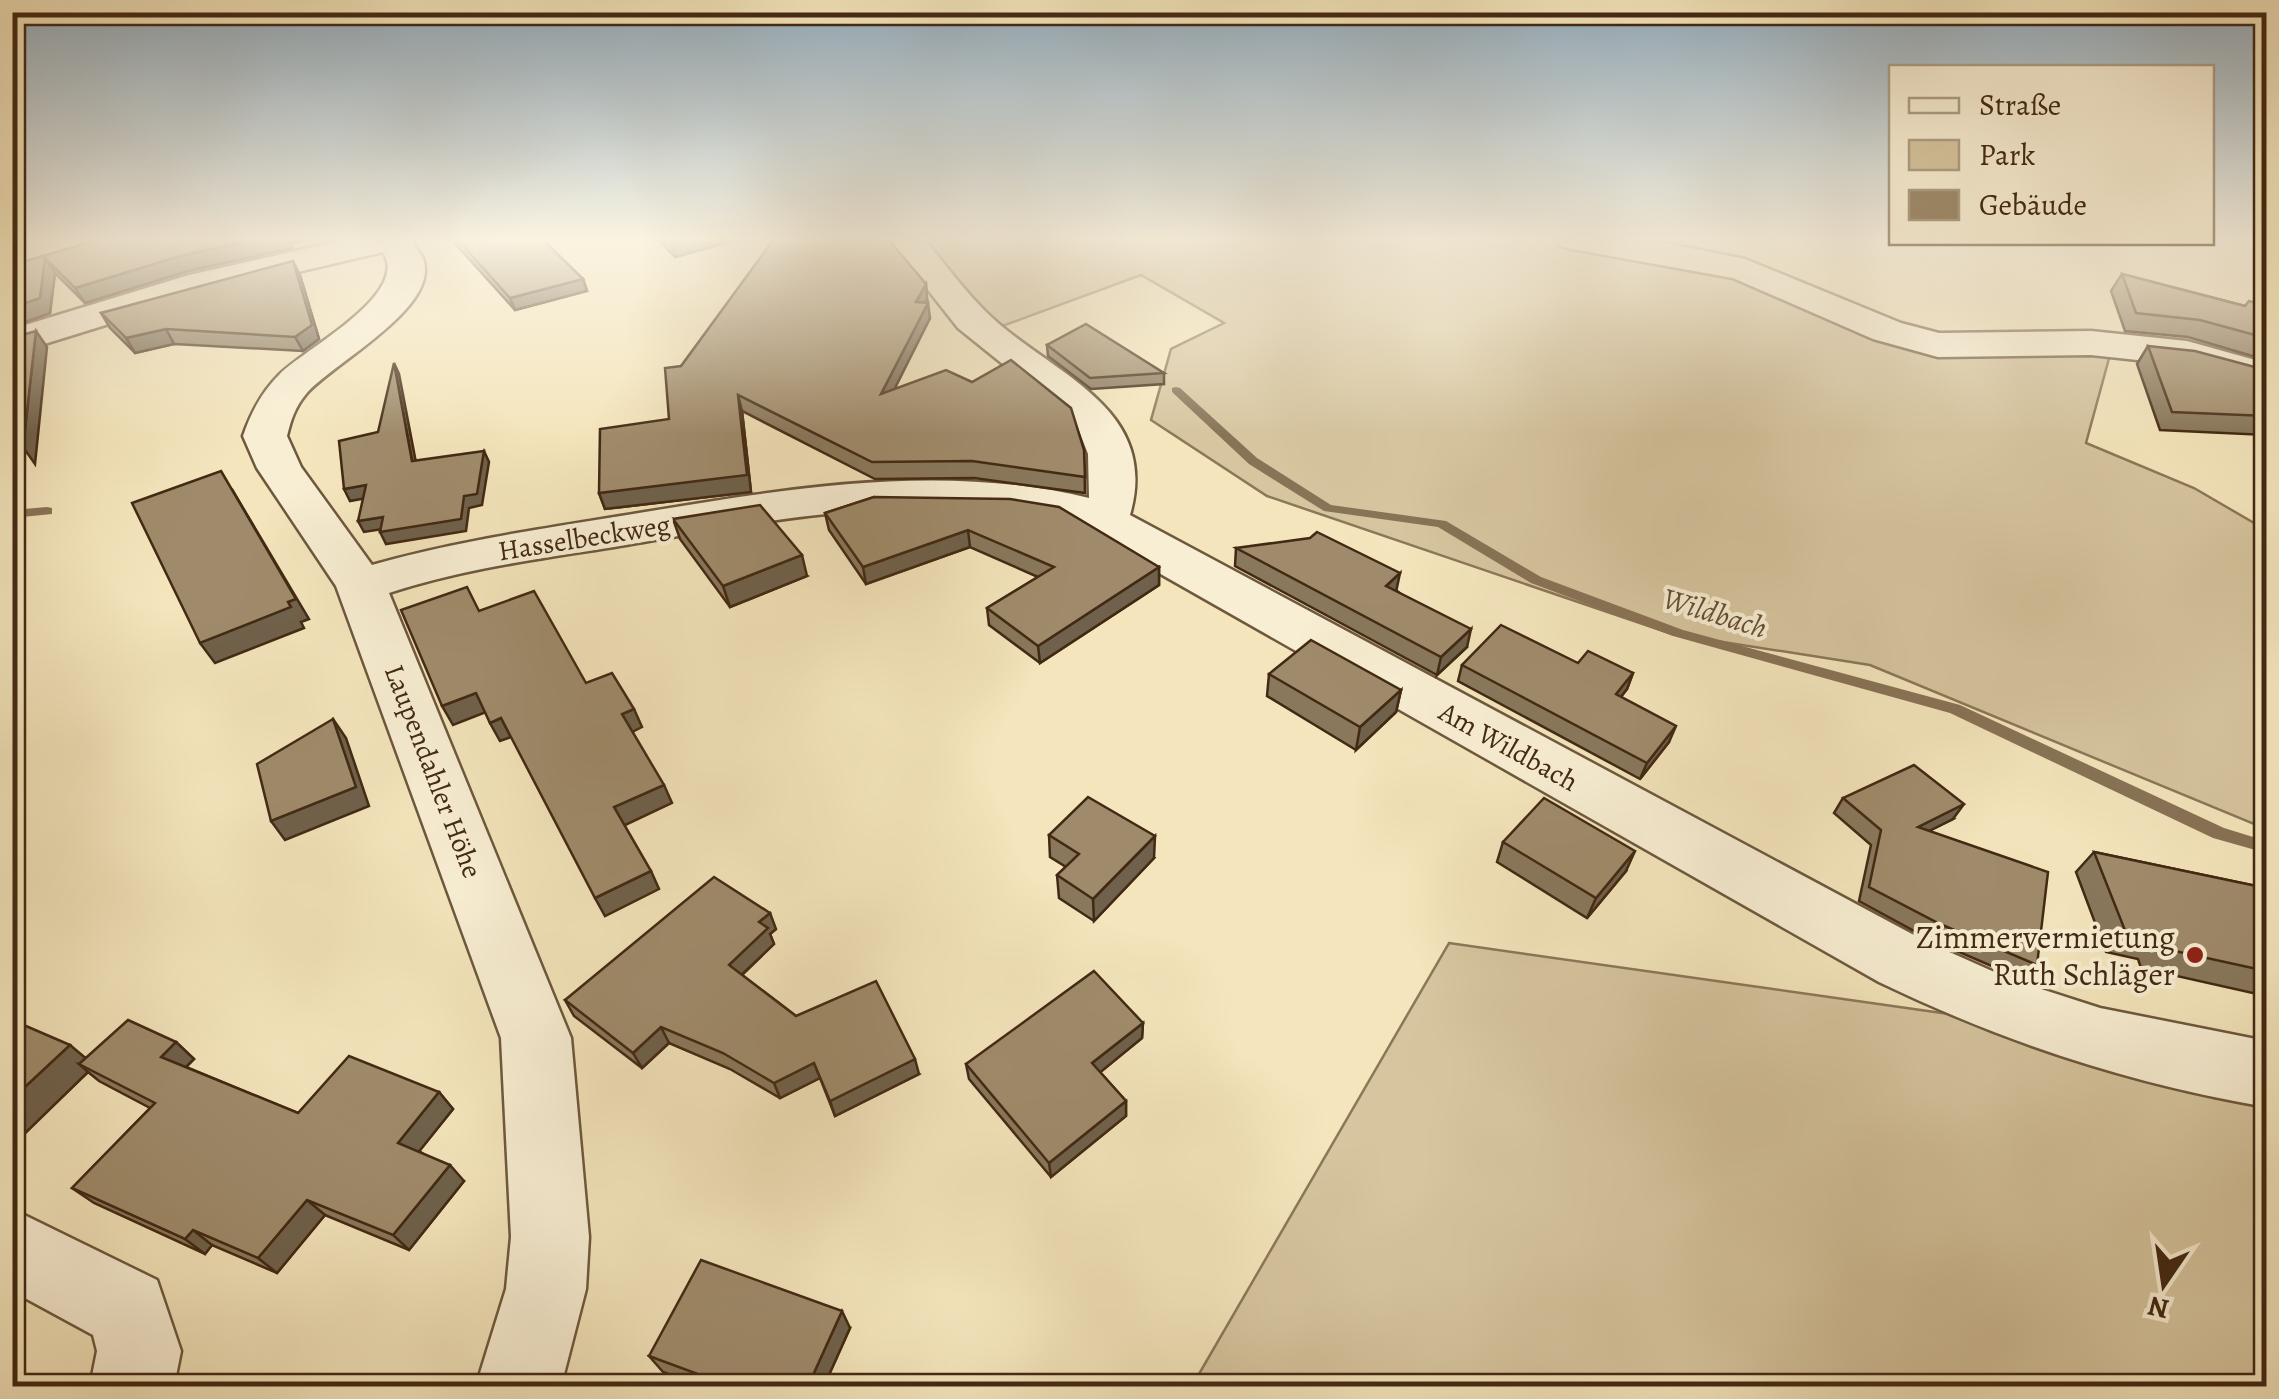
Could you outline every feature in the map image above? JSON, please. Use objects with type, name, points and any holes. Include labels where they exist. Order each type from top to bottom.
[{"type":"street","points":[[12,342],[133,304]]},
{"type":"street","name":"Laupendahler Höhe","points":[[389,304],[294,383],[273,410],[266,436],[279,468],[361,585],[536,1038],[550,1237],[546,1289],[518,1386]]},
{"type":"street","points":[[959,304],[972,320],[1095,417],[1110,454],[1113,494],[1106,520]]},
{"type":"street","points":[[1825,304],[1887,331],[1938,345],[2091,343],[2187,353],[2266,376]]},
{"type":"street","name":"Hasselbeckweg","points":[[361,585],[436,562],[801,503],[995,496],[1071,508],[1106,520]]},
{"type":"street","name":"Am Wildbach","points":[[1106,520],[1148,548],[1902,962],[1994,1004],[2100,1040],[2266,1074]]},
{"type":"street","points":[[12,1248],[128,1309],[139,1350],[132,1386]]},
{"type":"green space","points":[[978,304],[1061,304],[997,328]]},
{"type":"green space","points":[[1192,304],[1813,304],[1941,352],[2001,357],[2111,351],[2086,443],[2194,488],[2266,530],[2266,829],[1870,665],[1672,634],[1267,496],[1151,420],[1171,349],[1224,323]]},
{"type":"green space","points":[[1449,943],[1977,1018],[2122,1067],[2266,1095],[2266,1386],[1192,1386]]},
{"type":"building","points":[[133,304],[306,304],[312,325],[295,337],[166,329],[126,338],[101,313]]},
{"type":"building","points":[[726,304],[927,304],[881,394],[946,370],[972,382],[1011,360],[1071,408],[1084,450],[1085,477],[972,461],[872,462],[738,395],[747,475],[599,493],[600,429],[669,419],[665,368],[681,366]]},
{"type":"building","points":[[2133,304],[2260,304],[2266,306],[2266,338],[2200,320],[2136,313]]},
{"type":"building","points":[[1086,324],[1164,373],[1090,378],[1047,345]]},
{"type":"building","points":[[36,331],[23,447],[12,430],[12,338]]},
{"type":"building","points":[[2148,346],[2195,351],[2266,370],[2266,416],[2172,412]]},
{"type":"building","points":[[394,363],[412,461],[484,451],[477,494],[464,496],[461,519],[380,532],[383,517],[358,521],[366,485],[344,489],[339,441],[378,432]]},
{"type":"building","points":[[221,471],[296,599],[288,602],[291,607],[200,643],[132,503]]},
{"type":"building","points":[[874,497],[1010,499],[1059,507],[1159,567],[1038,646],[987,608],[1054,567],[968,530],[863,567],[825,513]]},
{"type":"building","points":[[760,505],[802,555],[723,586],[673,519]]},
{"type":"building","points":[[1317,532],[1400,573],[1386,586],[1471,629],[1441,657],[1236,548],[1310,538]]},
{"type":"building","points":[[467,587],[479,611],[534,591],[586,683],[612,673],[634,709],[622,714],[664,785],[614,807],[651,871],[595,898],[501,718],[490,723],[476,693],[442,706],[401,610]]},
{"type":"building","points":[[1501,625],[1578,663],[1588,651],[1633,673],[1616,694],[1676,726],[1647,763],[1462,665]]},
{"type":"building","points":[[1311,640],[1401,690],[1360,727],[1269,674]]},
{"type":"building","points":[[333,719],[356,787],[271,821],[257,764]]},
{"type":"building","points":[[1914,765],[1964,804],[1918,827],[2048,872],[2037,965],[1940,924],[1869,887],[1881,830],[1843,798]]},
{"type":"building","points":[[1088,797],[1155,836],[1093,899],[1057,875],[1079,854],[1049,835]]},
{"type":"building","points":[[1544,798],[1635,851],[1596,898],[1503,842]]},
{"type":"building","points":[[2094,852],[2266,888],[2266,971],[2161,948],[2158,939],[2126,933]]},
{"type":"building","points":[[714,877],[770,913],[759,922],[768,928],[729,965],[796,1016],[876,981],[915,1059],[830,1101],[814,1063],[774,1083],[723,1053],[661,1027],[633,1053],[565,1000]]},
{"type":"building","points":[[1094,971],[1143,1023],[1092,1063],[1126,1101],[1049,1163],[966,1064]]},
{"type":"building","points":[[12,1020],[70,1045],[12,1099]]},
{"type":"building","points":[[128,1020],[176,1042],[161,1057],[298,1113],[349,1056],[439,1092],[398,1143],[450,1165],[393,1235],[307,1200],[258,1258],[193,1230],[185,1239],[72,1188],[155,1103],[79,1064]]},
{"type":"building","points":[[701,1260],[842,1311],[808,1386],[730,1386],[649,1356]]},
{"type":"waterway","name":"Wildbach","points":[[1176,390],[1253,461],[1328,508],[1441,524],[1536,580],[1678,633],[1955,709],[2219,833],[2266,847]]},
{"type":"waterway","points":[[12,514],[47,511]]},
{"type":"place","name":"Zimmervermietung Ruth Schläger","points":[[2195,955]]}]
